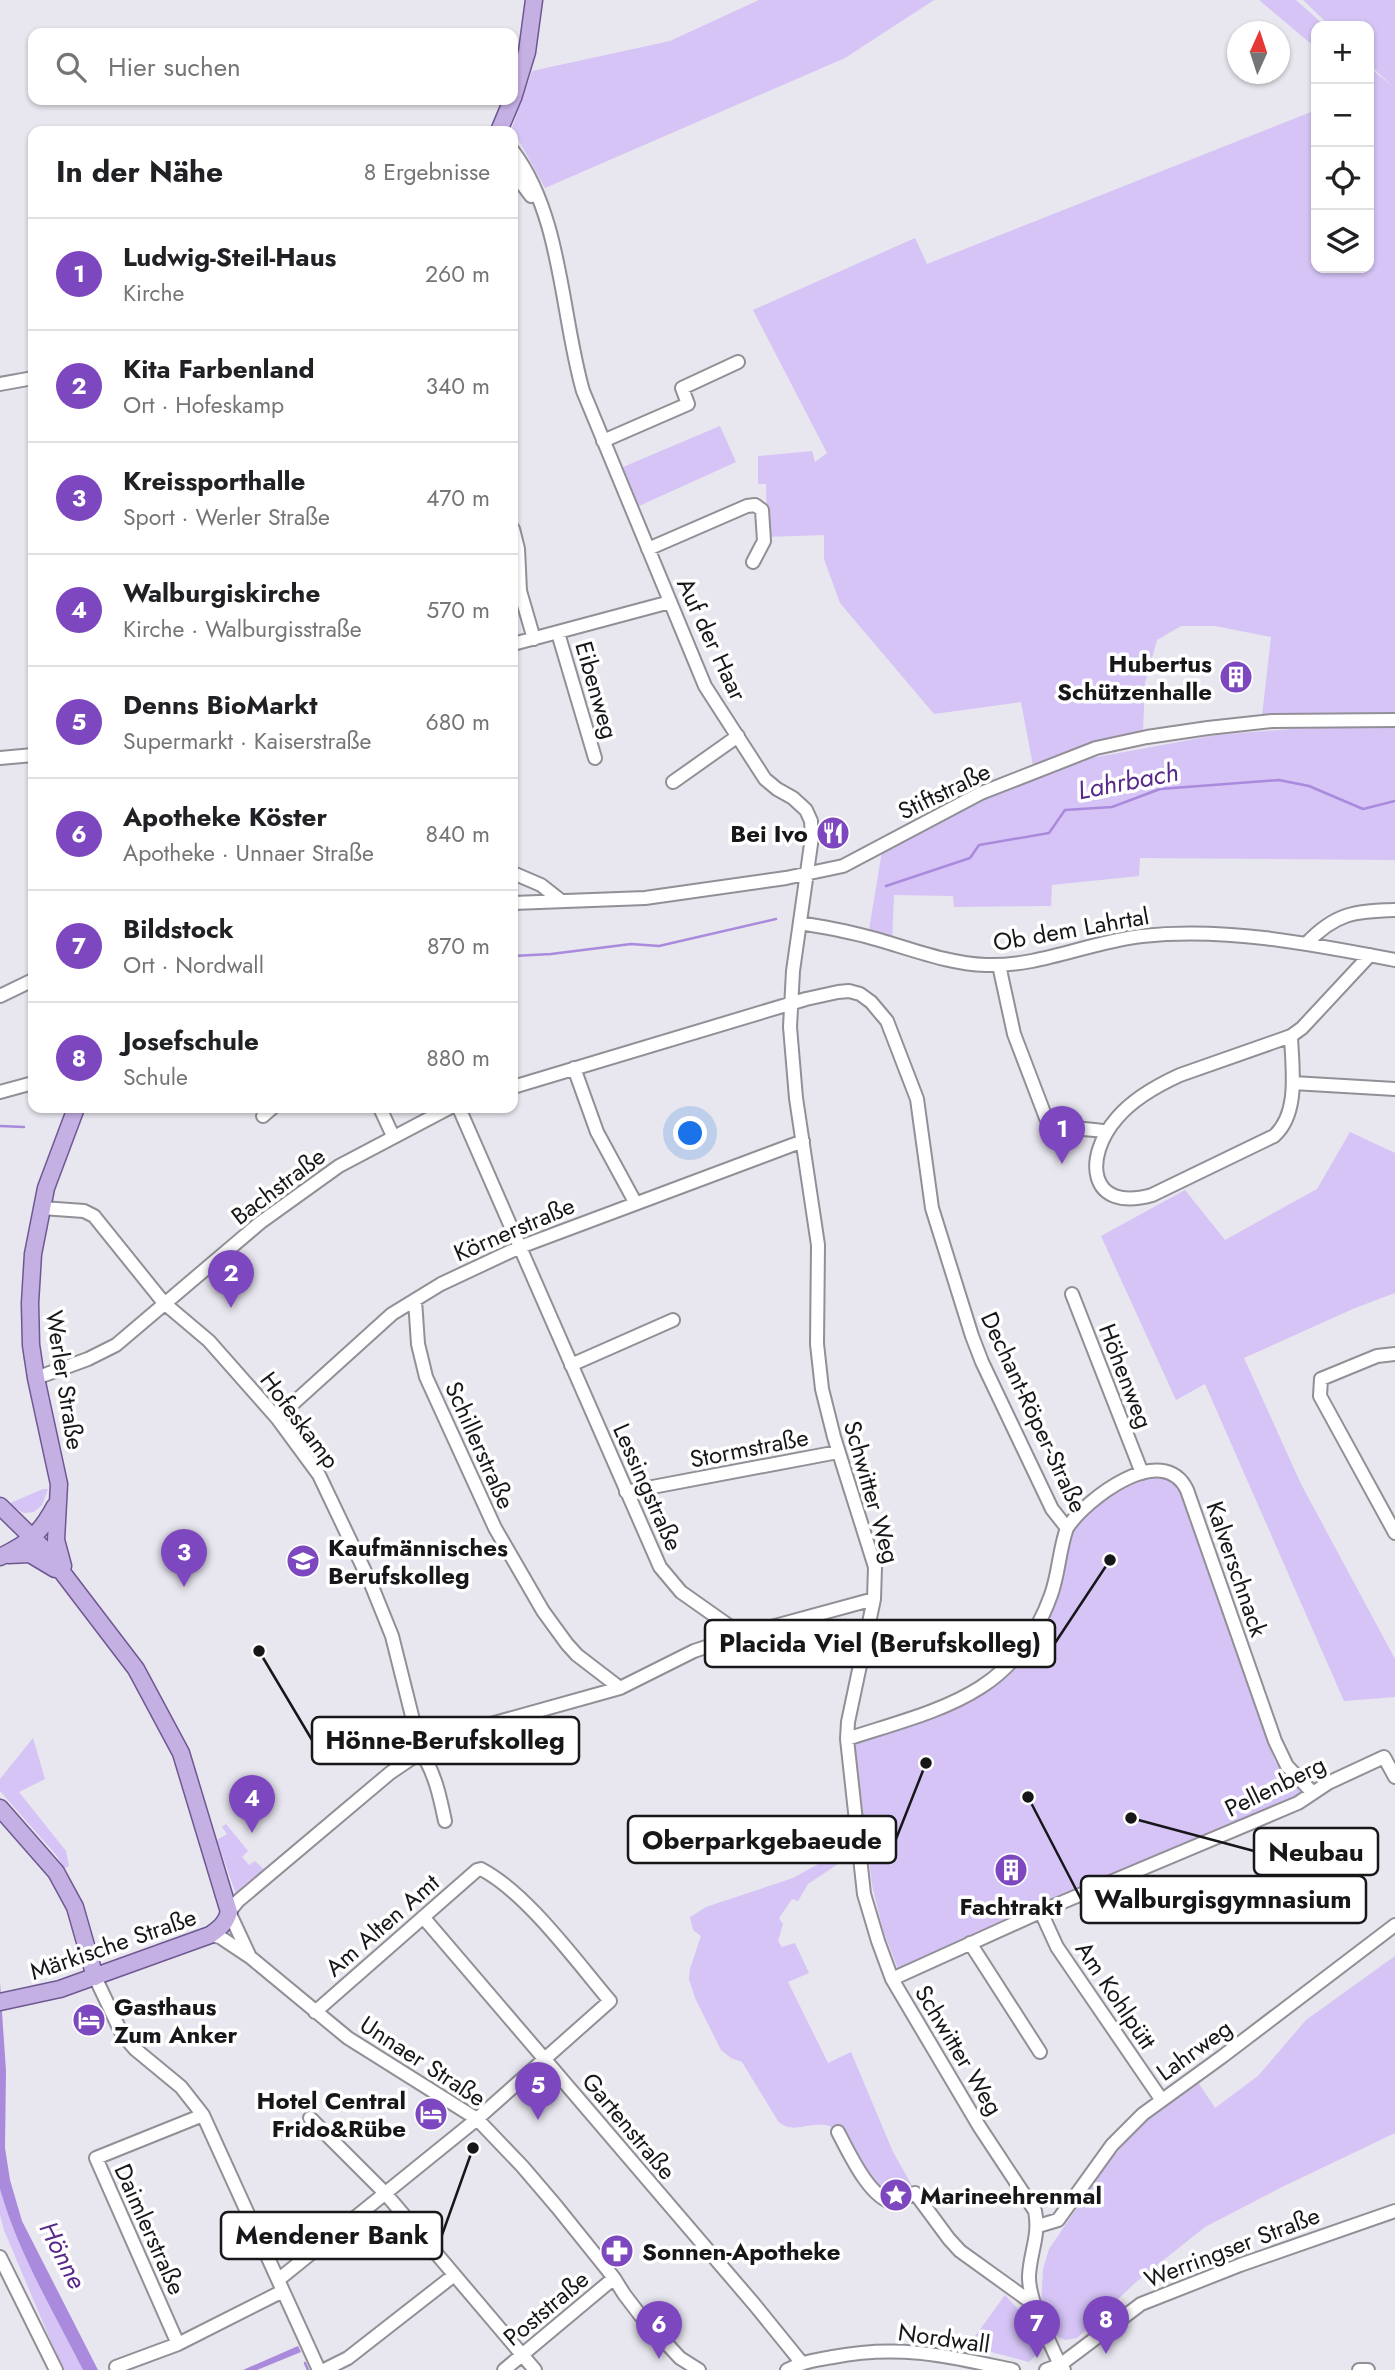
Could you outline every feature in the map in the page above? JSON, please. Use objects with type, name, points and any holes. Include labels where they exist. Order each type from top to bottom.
[{"type":"main road","points":[[518,83],[527,52],[534,0]]},
{"type":"main road","points":[[501,126],[510,105]]},
{"type":"main road","name":"Werler Straße","points":[[68,1578],[56,1540],[59,1484],[36,1378],[31,1345],[30,1303],[33,1254],[46,1188],[74,1113]]},
{"type":"main road","points":[[6,1511],[27,1520],[36,1518],[60,1498]]},
{"type":"main road","points":[[1,1556],[34,1538],[45,1525],[60,1498]]},
{"type":"main road","points":[[1,1556],[11,1539],[6,1511]]},
{"type":"main road","name":"Werler Straße","points":[[6,1511],[34,1538],[68,1578],[136,1669],[181,1753],[229,1912]]},
{"type":"main road","points":[[1,1556],[30,1554],[68,1578]]},
{"type":"main road","points":[[0,1808],[56,1872],[75,1907],[95,1978]]},
{"type":"main road","name":"Märkische Straße","points":[[0,2002],[95,1978],[211,1935],[227,1920],[229,1912]]},
{"type":"street","name":"Auf der Haar","points":[[518,159],[532,183],[553,242],[577,370],[603,441],[705,685],[765,779],[800,804],[809,816],[812,829],[807,874]]},
{"type":"street","name":"Auf der Haar","points":[[518,182],[542,211]]},
{"type":"street","points":[[603,441],[688,404],[682,388],[738,362]]},
{"type":"street","points":[[0,384],[28,379]]},
{"type":"street","points":[[648,549],[747,506],[755,505],[762,510],[764,541],[753,562]]},
{"type":"street","points":[[518,563],[520,591],[534,639]]},
{"type":"street","points":[[518,644],[670,603]]},
{"type":"street","name":"Eibenweg","points":[[558,633],[595,758]]},
{"type":"street","name":"Stiftstraße","points":[[518,902],[645,898],[807,874],[843,866],[981,793],[1096,748],[1172,733],[1272,721],[1395,720]]},
{"type":"street","points":[[673,782],[738,736]]},
{"type":"street","points":[[0,758],[28,755]]},
{"type":"street","name":"Schwitter Weg","points":[[807,874],[789,1005],[796,1098],[818,1245],[817,1344],[822,1389],[838,1452],[872,1554],[875,1572],[874,1599],[849,1714],[847,1739],[864,1894],[892,1979],[979,2126],[1035,2211],[1038,2226]]},
{"type":"street","points":[[518,875],[541,885],[560,900]]},
{"type":"street","points":[[1306,944],[1320,929],[1346,914],[1395,910]]},
{"type":"street","name":"Ob dem Lahrtal","points":[[800,923],[868,936],[952,960],[984,965],[1028,962],[1124,939],[1163,934],[1227,934],[1306,944],[1395,960]]},
{"type":"street","points":[[1291,1036],[1293,1083],[1286,1121],[1274,1136],[1152,1195],[1133,1199],[1112,1196],[1101,1187],[1096,1169],[1100,1145],[1118,1116],[1131,1104],[1166,1082],[1291,1036],[1302,1028],[1370,955]]},
{"type":"street","points":[[999,965],[1014,1034],[1046,1118],[1054,1125],[1094,1128],[1107,1132]]},
{"type":"street","points":[[0,996],[28,982]]},
{"type":"street","name":"Dechant-Röper-Straße","points":[[789,1005],[849,991],[860,994],[871,1002],[887,1021],[917,1099],[932,1208],[972,1336],[1052,1509],[1067,1528],[1056,1579],[1036,1631],[1027,1646],[1005,1670],[995,1679],[953,1703],[847,1739]]},
{"type":"street","points":[[518,1085],[789,1005]]},
{"type":"street","points":[[575,1068],[597,1132],[635,1202]]},
{"type":"street","points":[[1293,1083],[1395,1089]]},
{"type":"street","points":[[0,1092],[28,1084]]},
{"type":"street","points":[[382,1113],[393,1136]]},
{"type":"street","name":"Bachstraße","points":[[36,1378],[88,1359],[116,1345],[261,1222],[340,1166],[439,1113]]},
{"type":"street","name":"Lessingstraße","points":[[460,1113],[652,1552],[668,1579],[695,1604],[742,1635]]},
{"type":"street","name":"Körnerstraße","points":[[277,1418],[393,1314],[441,1283],[520,1247],[803,1141]]},
{"type":"street","name":"Hofeskamp","points":[[42,1209],[84,1210],[94,1216],[164,1303],[209,1341],[277,1418],[318,1475],[371,1584],[392,1636],[421,1752],[440,1796],[445,1821]]},
{"type":"street","name":"Höhenweg","points":[[1072,1294],[1142,1473]]},
{"type":"street","name":"Schillerstraße","points":[[415,1300],[418,1344],[426,1377],[495,1528],[543,1611],[567,1644],[578,1656],[620,1688]]},
{"type":"street","points":[[571,1365],[673,1320]]},
{"type":"street","points":[[1394,1530],[1320,1396],[1321,1379],[1377,1356],[1395,1354]]},
{"type":"street","name":"Stormstraße","points":[[626,1492],[838,1452]]},
{"type":"street","name":"Kalverschnack","points":[[1142,1473],[1164,1471],[1175,1474],[1184,1483],[1269,1726],[1287,1766],[1313,1793]]},
{"type":"street","points":[[1067,1528],[1099,1495],[1142,1473]]},
{"type":"street","points":[[229,1912],[238,1901],[390,1773],[454,1734],[620,1688],[694,1651],[874,1599]]},
{"type":"street","name":"Pellenberg","points":[[892,1979],[1041,1912],[1298,1803],[1384,1758],[1395,1777]]},
{"type":"street","name":"Am Alten Amt","points":[[315,2012],[477,1870],[485,1871],[535,1912],[610,2001],[546,2060]]},
{"type":"street","name":"Unnaer Straße","points":[[229,1912],[250,1957]]},
{"type":"street","name":"Am Kohlpütt","points":[[1041,1912],[1057,1947],[1161,2099]]},
{"type":"street","name":"Gartenstraße","points":[[423,1917],[802,2362]]},
{"type":"street","name":"Lahrweg","points":[[1038,2226],[1058,2220],[1112,2145],[1161,2099],[1223,2056],[1395,1925]]},
{"type":"street","name":"Unnaer Straße","points":[[211,1935],[220,1937],[250,1957],[315,2012],[384,2063],[477,2119],[522,2166],[656,2332],[680,2358],[699,2370]]},
{"type":"street","points":[[970,1943],[1040,2052]]},
{"type":"street","points":[[95,1978],[122,2034],[135,2049],[181,2087],[203,2115],[319,2370]]},
{"type":"street","points":[[116,2367],[178,2344],[281,2285],[385,2193],[546,2060]]},
{"type":"street","name":"Daimlerstraße","points":[[178,2344],[96,2158],[203,2115]]},
{"type":"street","points":[[310,2118],[385,2193],[534,2370]]},
{"type":"street","points":[[838,2132],[880,2197],[894,2203],[915,2193],[960,2251],[1035,2305]]},
{"type":"street","name":"Werringser Straße","points":[[1062,2367],[1141,2304],[1240,2265],[1395,2211]]},
{"type":"street","points":[[1038,2226],[1029,2278],[1035,2305],[1062,2367],[1046,2370]]},
{"type":"street","points":[[0,2257],[56,2370]]},
{"type":"street","points":[[324,2370],[348,2358],[453,2276]]},
{"type":"street","name":"Poststraße","points":[[504,2370],[614,2277]]},
{"type":"street","name":"Nordwall","points":[[787,2370],[802,2362],[852,2353],[910,2350],[1013,2370]]},
{"type":"street","points":[[1359,2370],[1368,2370]]},
{"type":"shaded area","points":[[759,0],[934,0],[845,58],[545,188],[518,139],[518,126],[513,126],[532,71],[670,41]]},
{"type":"shaded area","points":[[1259,0],[1296,0],[1319,21],[1311,21],[1311,44],[1290,26],[1290,21],[1284,21]]},
{"type":"shaded area","points":[[1303,0],[1395,0],[1395,713],[1262,716],[1271,637],[1215,626],[1181,626],[1157,640],[1145,683],[1143,731],[1096,741],[1033,766],[1021,702],[934,714],[840,603],[824,559],[824,535],[767,537],[766,484],[758,484],[758,456],[812,451],[815,462],[827,453],[753,310],[915,238],[927,264],[1311,112],[1311,273],[1374,273],[1374,71],[1393,87],[1374,69],[1374,21],[1325,21]]},
{"type":"shaded area","points":[[720,426],[736,462],[639,506],[623,467]]},
{"type":"shaded area","points":[[1395,725],[1395,860],[1140,858],[1139,876],[1052,885],[1051,906],[954,907],[953,896],[894,895],[892,943],[868,936],[883,845],[1031,774],[1097,757],[1217,735]]},
{"type":"shaded area","points":[[1350,1132],[1395,1153],[1395,1293],[1244,1358],[1301,1484],[1395,1659],[1395,1697],[1344,1701],[1205,1384],[1176,1400],[1101,1236],[1185,1190],[1225,1240],[1317,1189]]},
{"type":"shaded area","points":[[1163,1475],[1180,1487],[1275,1761],[1302,1793],[898,1969],[883,1930],[872,1885],[854,1743],[946,1712],[989,1690],[1008,1676],[1031,1651],[1047,1622],[1059,1591],[1067,1553],[1077,1526],[1103,1500],[1140,1482]]},
{"type":"shaded area","points":[[48,1489],[42,1505],[34,1512],[24,1513],[8,1504]]},
{"type":"shaded area","points":[[33,1738],[45,1779],[19,1792],[66,1851],[69,1866],[64,1869],[57,1856],[0,1791],[0,1779]]},
{"type":"shaded area","points":[[226,1824],[248,1851],[242,1857],[249,1865],[255,1861],[270,1875],[238,1900],[217,1840],[227,1834],[222,1827]]},
{"type":"shaded area","points":[[856,1843],[858,1859],[847,1858],[808,1884],[798,1901],[792,1899],[779,1918],[783,1924],[778,1941],[782,1947],[795,1943],[809,1973],[788,1982],[828,2063],[851,2052],[893,2152],[915,2191],[903,2198],[880,2195],[839,2132],[830,2126],[796,2128],[778,2121],[742,2062],[721,2050],[695,1998],[689,1979],[701,1936],[693,1930],[690,1917],[706,1907],[793,1878]]},
{"type":"shaded area","points":[[1395,1956],[1395,2133],[1205,2227],[1136,2282],[1077,2338],[1065,2340],[1056,2336],[1041,2306],[1043,2269],[1049,2249],[1109,2161],[1146,2119],[1196,2079],[1215,2108],[1258,2076],[1306,2020]]},
{"type":"shaded area","points":[[0,1983],[6,2071],[5,2148],[10,2180],[22,2221],[98,2370],[83,2370],[26,2259],[0,2189]]},
{"type":"shaded area","points":[[0,2189],[26,2259],[83,2370],[63,2370],[4,2230],[0,2215]]},
{"type":"shaded area","points":[[1005,2295],[1026,2318],[1040,2351],[1029,2362],[968,2346]]},
{"type":"shaded area","points":[[298,2346],[301,2352],[257,2370],[243,2370]]},
{"type":"waterway","name":"Lahrbach","points":[[886,886],[970,858],[979,845],[1049,833],[1065,810],[1112,807],[1160,789],[1279,780],[1309,786],[1363,809],[1395,801]]},
{"type":"waterway","name":"Lahrbach","points":[[518,956],[631,944],[659,946],[776,919]]},
{"type":"waterway","name":"Lahrbach","points":[[0,1126],[24,1127]]},
{"type":"waterway","points":[[305,2363],[308,2370]]},
{"type":"place","name":"Hubertus Schützenhalle","points":[[1236,677]]},
{"type":"place","name":"Bei Ivo","points":[[833,833]]},
{"type":"place","name":"Ludwig-Steil-Haus","points":[[1062,1164]]},
{"type":"place","name":"Kita Farbenland","points":[[231,1308]]},
{"type":"place","name":"Placida Viel (Berufskolleg)","points":[[1110,1560]]},
{"type":"place","name":"Kaufmännisches Berufskolleg","points":[[303,1561]]},
{"type":"place","name":"Kreissporthalle","points":[[184,1587]]},
{"type":"place","name":"Hönne-Berufskolleg","points":[[259,1651]]},
{"type":"place","name":"Oberparkgebaeude","points":[[926,1763]]},
{"type":"place","name":"Walburgisgymnasium","points":[[1028,1797]]},
{"type":"place","name":"Neubau","points":[[1131,1818]]},
{"type":"place","name":"Walburgiskirche","points":[[252,1833]]},
{"type":"place","name":"Fachtrakt","points":[[1011,1870]]},
{"type":"place","name":"Gasthaus Zum Anker","points":[[89,2020]]},
{"type":"place","name":"Hotel Central Frido&Rübe","points":[[431,2114]]},
{"type":"place","name":"Denns BioMarkt","points":[[538,2120]]},
{"type":"place","name":"Mendener Bank","points":[[473,2148]]},
{"type":"place","name":"Marineehrenmal","points":[[896,2195]]},
{"type":"place","name":"Sonnen-Apotheke","points":[[617,2251]]},
{"type":"place","name":"Josefschule","points":[[1106,2354]]},
{"type":"place","name":"Bildstock","points":[[1037,2358]]},
{"type":"place","name":"Apotheke Köster","points":[[659,2359]]},
{"type":"water label","name":"Hönne","points":[[63,2255]]}]
